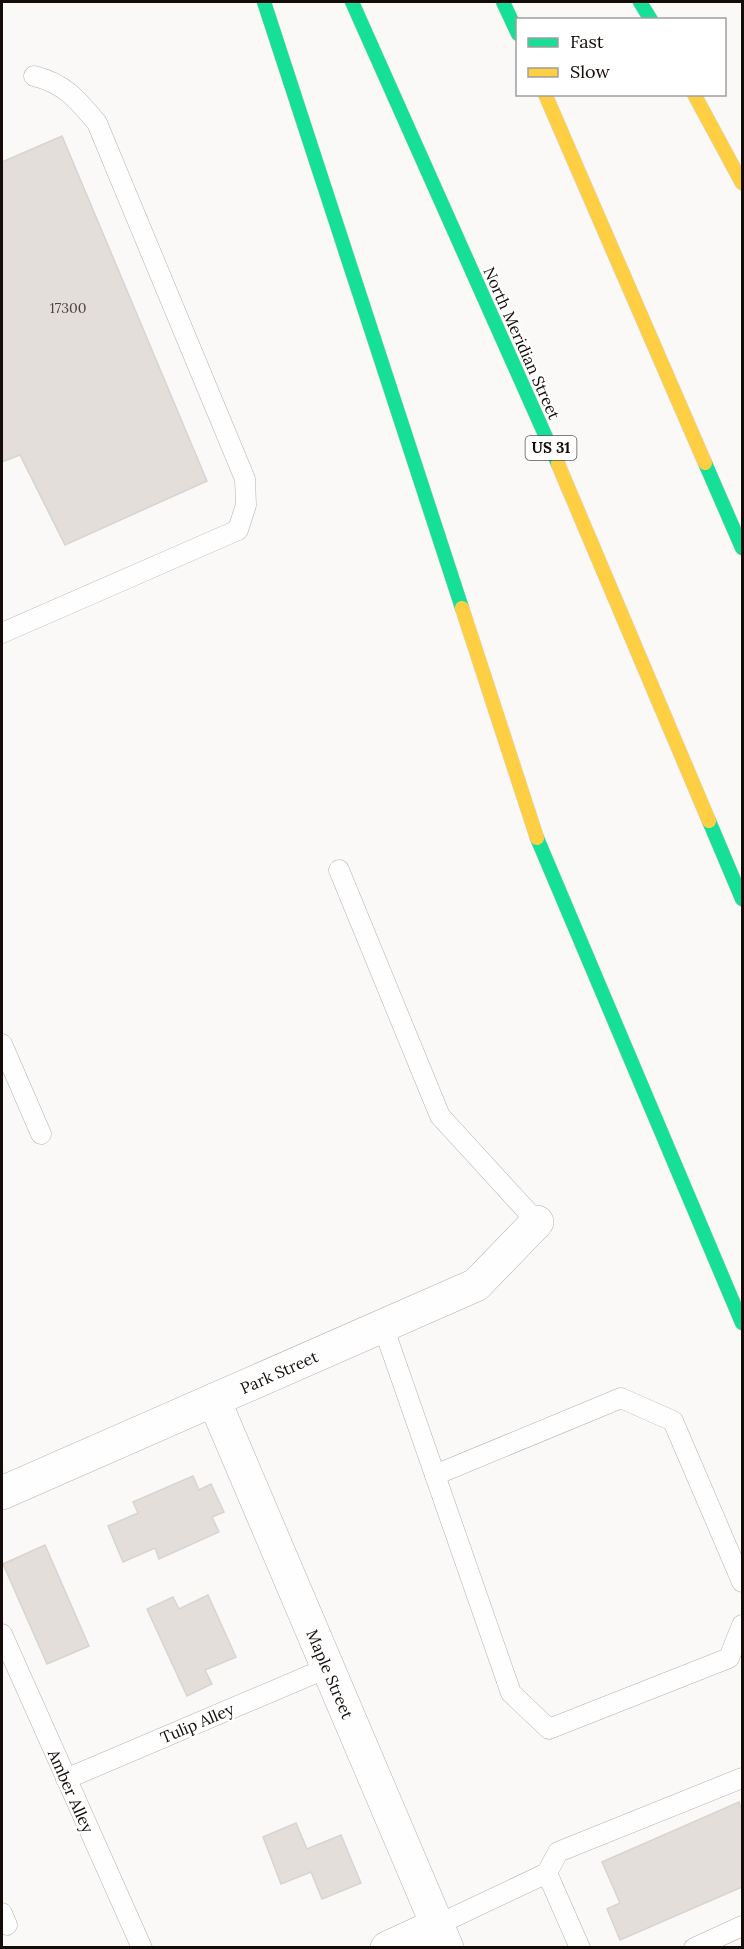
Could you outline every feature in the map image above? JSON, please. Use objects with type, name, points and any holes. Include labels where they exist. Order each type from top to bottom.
[{"type":"highway","points":[[264,2],[537,838],[742,1323]]},
{"type":"highway","name":"North Meridian Street","points":[[352,2],[572,495],[742,899]]},
{"type":"highway","points":[[503,2],[516,30]]},
{"type":"highway","points":[[640,2],[650,18]]},
{"type":"highway","points":[[545,96],[742,548]]},
{"type":"highway","points":[[695,96],[742,183]]},
{"type":"street","name":"Park Street","points":[[2,1493],[477,1285],[537,1222]]},
{"type":"street","name":"Maple Street","points":[[214,1400],[442,1936]]},
{"type":"street","points":[[387,1947],[442,1936]]},
{"type":"lane","points":[[2,633],[238,530],[246,506],[245,478],[97,123],[72,93],[51,80],[34,76]]},
{"type":"lane","points":[[339,870],[440,1116],[537,1222]]},
{"type":"lane","points":[[2,1044],[41,1134]]},
{"type":"lane","points":[[383,1326],[511,1693],[549,1729],[729,1658],[742,1625]]},
{"type":"lane","points":[[435,1475],[621,1398],[673,1421],[742,1582]]},
{"type":"lane","name":"Amber Alley","points":[[2,1634],[141,1947]]},
{"type":"lane","name":"Tulip Alley","points":[[66,1779],[327,1668]]},
{"type":"lane","points":[[442,1936],[547,1874],[558,1852],[742,1778]]},
{"type":"lane","points":[[547,1874],[580,1947]]},
{"type":"lane","points":[[694,1947],[742,1926]]},
{"type":"building","points":[[62,136],[207,481],[65,545],[20,455],[2,462],[2,162]]},
{"type":"building","points":[[193,1476],[199,1490],[211,1484],[224,1512],[212,1517],[219,1532],[159,1559],[155,1548],[123,1562],[108,1526],[138,1513],[133,1502]]},
{"type":"building","points":[[45,1545],[89,1646],[47,1664],[3,1564]]},
{"type":"building","points":[[208,1595],[236,1657],[205,1670],[212,1684],[187,1696],[147,1609],[173,1597],[179,1609]]},
{"type":"building","points":[[739,1802],[742,1810],[742,1887],[620,1940],[607,1909],[620,1903],[602,1862]]},
{"type":"building","points":[[296,1823],[307,1849],[341,1835],[361,1883],[322,1899],[311,1872],[281,1884],[263,1837]]},
{"type":"traffic: fast","points":[[264,2],[462,608]]},
{"type":"traffic: fast","points":[[352,2],[558,464]]},
{"type":"traffic: fast","points":[[503,2],[516,30]]},
{"type":"traffic: fast","points":[[640,2],[650,18]]},
{"type":"traffic: fast","points":[[705,463],[742,548]]},
{"type":"traffic: fast","points":[[709,821],[742,899]]},
{"type":"traffic: fast","points":[[537,838],[742,1323]]},
{"type":"traffic: slow","points":[[546,96],[705,463]]},
{"type":"traffic: slow","points":[[695,96],[742,183]]},
{"type":"traffic: slow","points":[[558,464],[709,821]]},
{"type":"traffic: slow","points":[[462,608],[537,838]]}]
